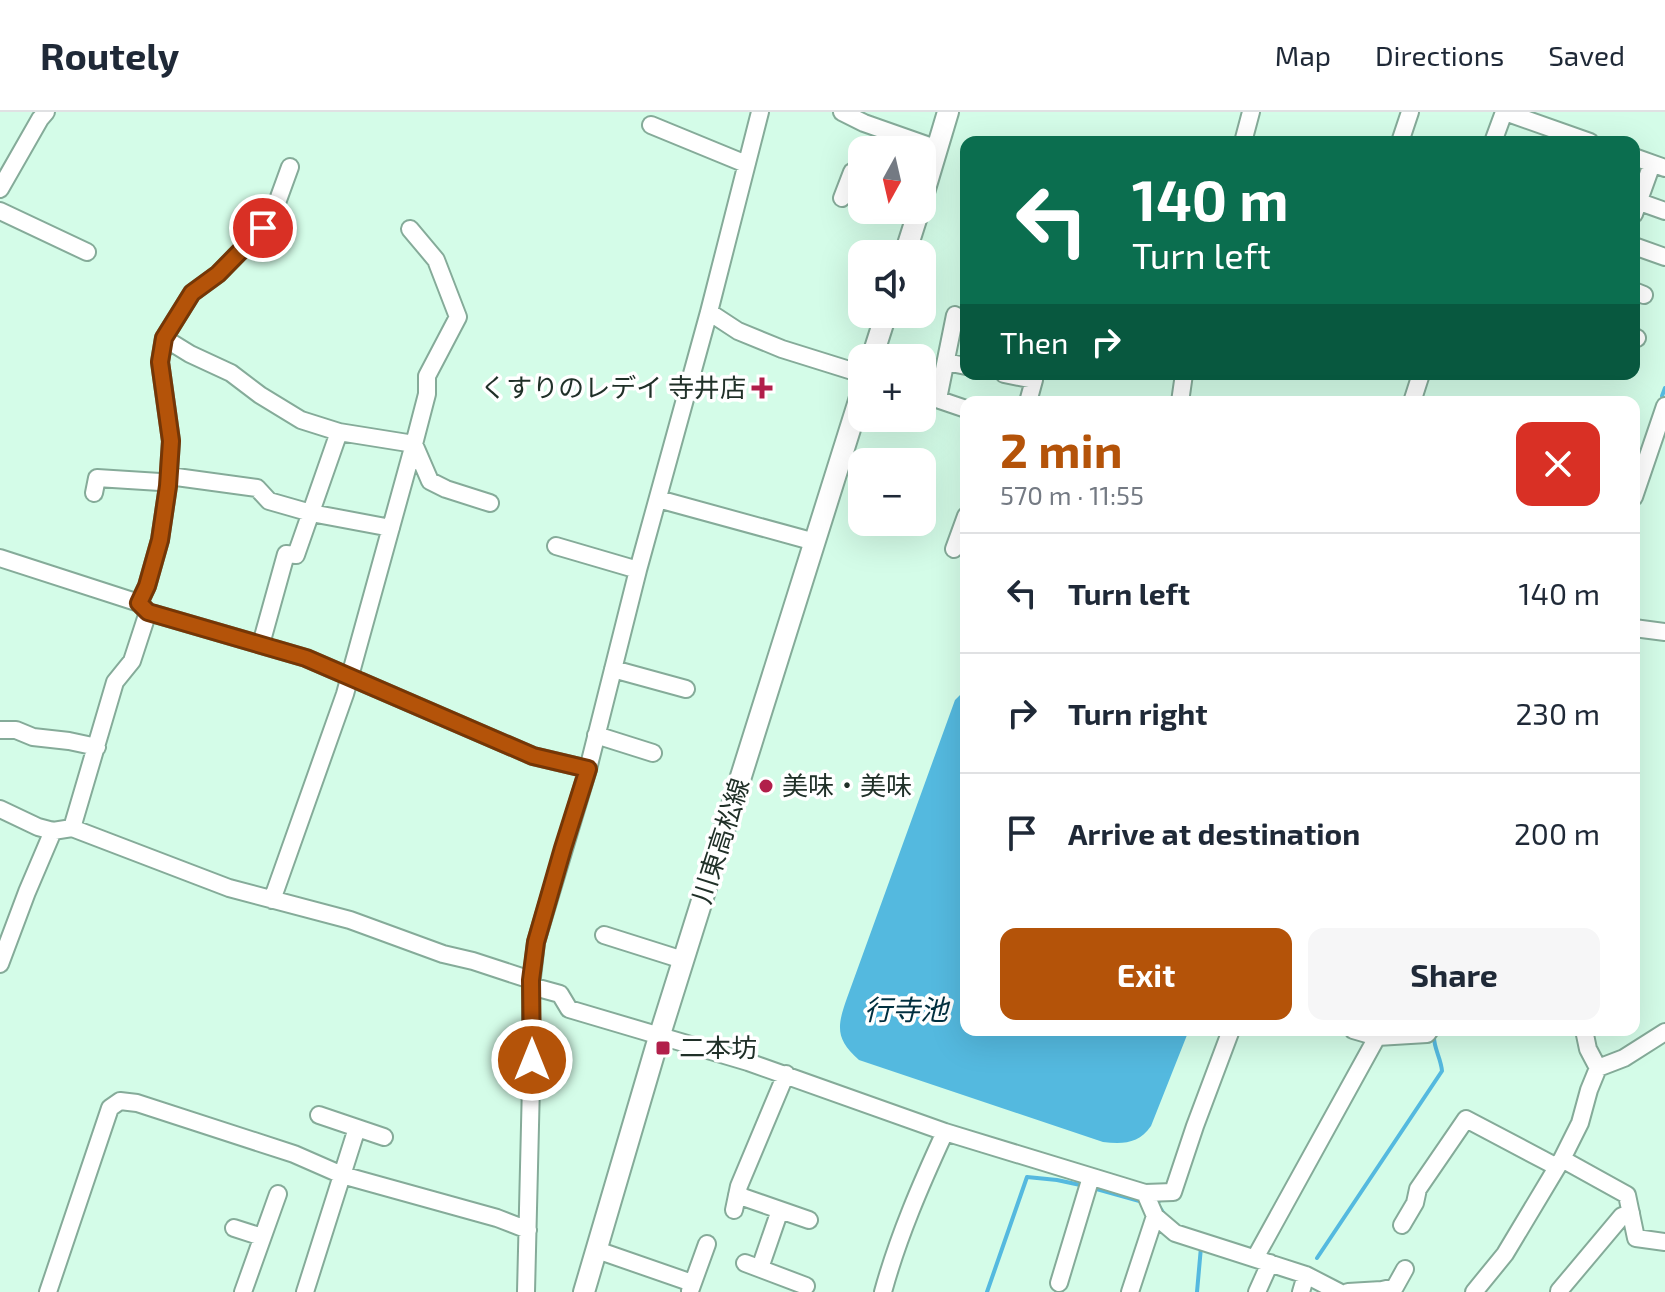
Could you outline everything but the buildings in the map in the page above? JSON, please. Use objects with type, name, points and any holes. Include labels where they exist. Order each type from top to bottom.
[{"type":"main road","points":[[936,155],[948,112]]},
{"type":"main road","name":"川東高松線","points":[[584,1292],[659,1036],[849,432]]},
{"type":"street","points":[[2,181],[46,112]]},
{"type":"street","points":[[526,1292],[531,983],[536,942],[588,769],[760,112]]},
{"type":"street","points":[[842,112],[938,149]]},
{"type":"street","points":[[1402,136],[1410,112]]},
{"type":"street","points":[[1495,136],[1504,112],[1573,136]]},
{"type":"street","points":[[1245,136],[1248,113]]},
{"type":"street","points":[[651,125],[746,164]]},
{"type":"street","points":[[1640,159],[1659,166],[1640,198]]},
{"type":"street","points":[[72,828],[115,682],[132,661],[160,540],[171,441],[160,362],[164,338],[192,293],[218,274],[263,228],[274,211],[290,167]]},
{"type":"street","points":[[842,198],[848,178]]},
{"type":"street","points":[[1640,206],[1665,211]]},
{"type":"street","points":[[0,211],[87,252]]},
{"type":"street","points":[[272,900],[345,694],[427,394],[427,376],[458,317],[436,260],[410,229]]},
{"type":"street","points":[[1640,248],[1665,257]]},
{"type":"street","points":[[709,312],[738,331],[782,349],[848,370]]},
{"type":"street","points":[[936,384],[946,362],[955,315]]},
{"type":"street","points":[[164,338],[231,373],[301,420],[339,432],[414,444]]},
{"type":"street","points":[[946,362],[960,365]]},
{"type":"street","points":[[936,399],[960,407]]},
{"type":"street","points":[[1640,479],[1665,406]]},
{"type":"street","points":[[261,644],[286,554],[296,555],[339,432]]},
{"type":"street","points":[[414,444],[430,481],[490,503]]},
{"type":"street","points":[[94,493],[97,478],[257,488],[269,501],[311,513],[391,528]]},
{"type":"street","points":[[658,499],[815,542]]},
{"type":"street","points":[[954,549],[960,532]]},
{"type":"street","points":[[556,546],[638,570]]},
{"type":"street","points":[[0,558],[143,608],[306,658],[533,756],[588,769]]},
{"type":"street","points":[[1640,629],[1665,632]]},
{"type":"street","points":[[613,669],[686,689]]},
{"type":"street","points":[[0,730],[16,730],[33,737],[97,747]]},
{"type":"street","points":[[596,735],[653,753]]},
{"type":"street","points":[[0,809],[38,827],[53,831],[72,828],[215,883],[350,920],[443,954],[473,961],[560,994],[569,1009],[786,1074],[1149,1204],[1175,1233],[1306,1275],[1339,1292]]},
{"type":"street","points":[[0,964],[53,831]]},
{"type":"street","points":[[604,935],[683,960]]},
{"type":"street","points":[[1474,1292],[1505,1254],[1559,1163],[1580,1123],[1598,1068],[1624,1058],[1665,1032]]},
{"type":"street","points":[[1149,1204],[1173,1192],[1229,1036]]},
{"type":"street","points":[[1374,1036],[1394,1036]]},
{"type":"street","points":[[1585,1036],[1598,1068]]},
{"type":"street","points":[[1257,1292],[1262,1261],[1377,1037]]},
{"type":"street","points":[[786,1074],[735,1202],[780,1210],[809,1220]]},
{"type":"street","points":[[48,1292],[110,1108],[120,1101],[137,1103],[294,1154],[342,1175],[497,1218],[528,1230]]},
{"type":"street","points":[[319,1115],[384,1137]]},
{"type":"street","points":[[1402,1225],[1415,1203],[1418,1189],[1466,1119],[1627,1195],[1636,1238],[1665,1242]]},
{"type":"street","points":[[305,1292],[357,1128]]},
{"type":"street","points":[[883,1292],[925,1176],[945,1132]]},
{"type":"street","points":[[1059,1283],[1089,1183]]},
{"type":"street","points":[[243,1292],[278,1194]]},
{"type":"street","points":[[1130,1292],[1149,1204]]},
{"type":"street","points":[[780,1210],[753,1266],[806,1286]]},
{"type":"street","points":[[1559,1291],[1622,1216],[1631,1213]]},
{"type":"street","points":[[234,1228],[262,1237]]},
{"type":"street","points":[[597,1250],[691,1288],[707,1244]]},
{"type":"street","points":[[1348,1292],[1395,1287],[1405,1269]]},
{"type":"street","points":[[1301,1292],[1306,1275]]},
{"type":"water","name":"行寺池","points":[[960,695],[960,1036],[1187,1036],[1151,1126],[1136,1140],[1103,1142],[859,1060],[842,1039],[840,1024],[847,998],[955,700]]},
{"type":"waterway","points":[[1662,396],[1665,388]]},
{"type":"waterway","points":[[1317,1258],[1442,1071],[1434,1036]]},
{"type":"waterway","points":[[987,1292],[1027,1177],[1085,1186]]},
{"type":"waterway","points":[[1093,1188],[1143,1202]]},
{"type":"waterway","points":[[1162,1198],[1157,1203],[1166,1217]]},
{"type":"waterway","points":[[1197,1292],[1201,1247]]},
{"type":"place","name":"くすりのレデイ 寺井店","points":[[762,388]]},
{"type":"place","name":"美味・美味","points":[[766,786]]},
{"type":"place","name":"二本坊","points":[[663,1048]]},
{"type":"route","points":[[263,228],[218,274],[192,293],[164,338],[160,362],[171,441],[168,486],[160,540],[139,603],[148,612],[306,658],[533,756],[588,769],[536,942],[531,980],[532,1060]]}]
